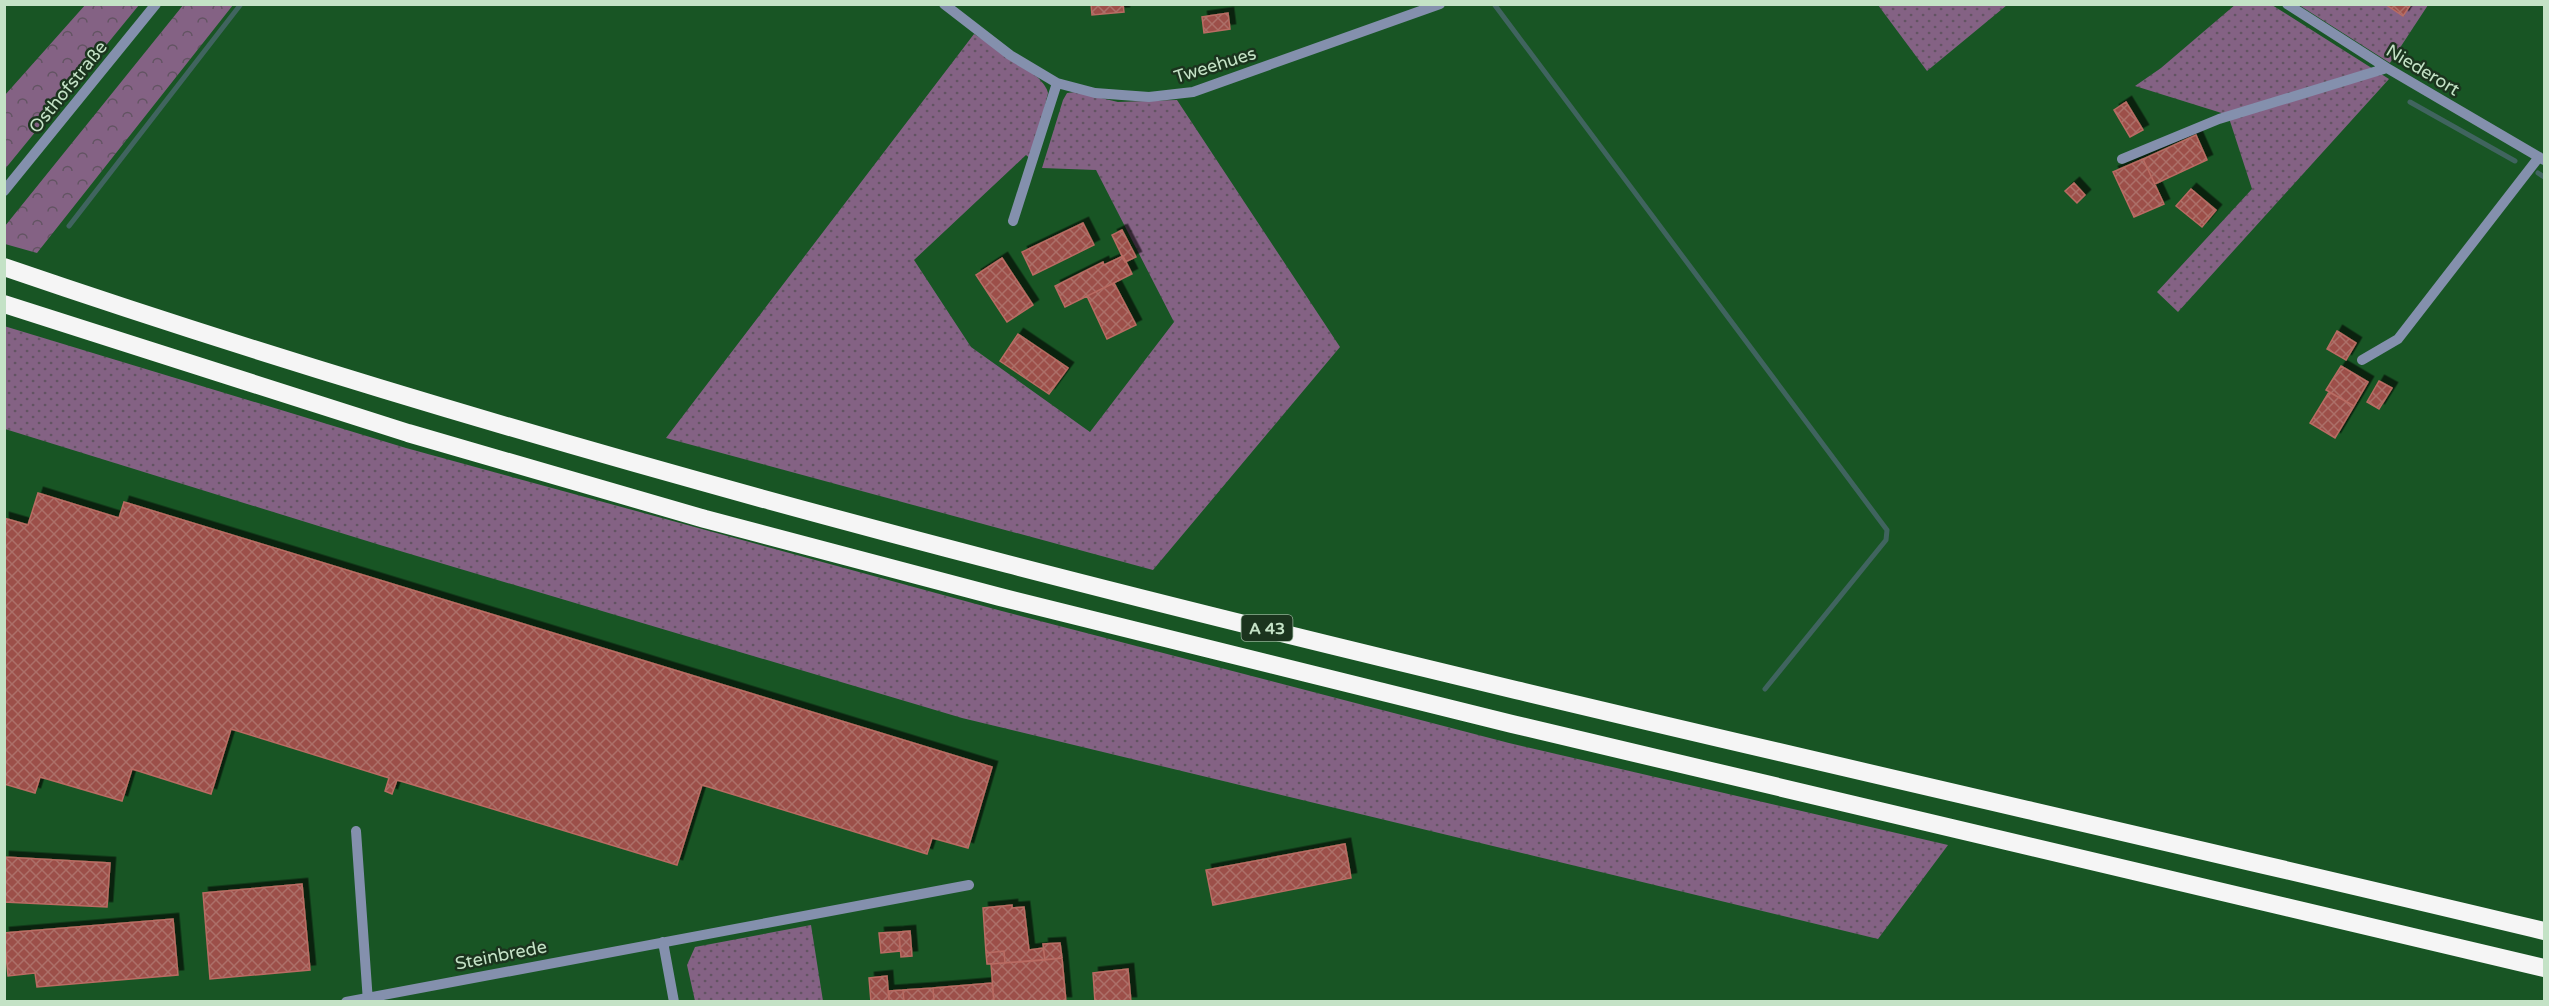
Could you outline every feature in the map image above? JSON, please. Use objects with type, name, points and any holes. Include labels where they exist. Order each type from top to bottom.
[{"type":"highway","name":"A 43","points":[[4,267],[417,399],[717,485],[1007,563],[1518,690],[2544,931]]},
{"type":"highway","name":"A 43","points":[[4,304],[408,433],[705,519],[1000,597],[1512,724],[2544,968]]},
{"type":"street","name":"Osthofstraße","points":[[6,190],[156,4]]},
{"type":"street","name":"Tweehues","points":[[944,4],[1010,55],[1057,83],[1118,96],[1173,96],[1245,74],[1440,4]]},
{"type":"street","name":"Niederort","points":[[2287,4],[2387,68],[2542,158]]},
{"type":"street","points":[[2122,159],[2219,119],[2387,68]]},
{"type":"street","points":[[1013,221],[1057,83]]},
{"type":"street","points":[[2362,360],[2398,339],[2542,158]]},
{"type":"street","points":[[356,831],[368,999]]},
{"type":"street","name":"Steinbrede","points":[[346,1002],[969,885]]},
{"type":"street","points":[[663,942],[674,1002]]},
{"type":"green space","points":[[86,4],[139,5],[5,169],[5,95]]},
{"type":"green space","points":[[184,4],[233,5],[37,253],[5,244],[5,226]]},
{"type":"green space","points":[[2236,4],[2272,5],[2389,79],[2178,312],[2157,292],[2252,189],[2228,115],[2135,86],[2161,68]]},
{"type":"green space","points":[[1878,5],[2007,5],[1927,71]]},
{"type":"green space","points":[[2299,5],[2428,5],[2390,63]]},
{"type":"green space","points":[[974,34],[1028,69],[1038,77],[1048,93],[1032,160],[1026,155],[914,260],[971,347],[1090,432],[1174,322],[1096,170],[1042,168],[1063,100],[1067,93],[1076,92],[1118,102],[1177,100],[1340,347],[1153,570],[666,438]]},
{"type":"green space","points":[[4,326],[406,448],[998,610],[1509,743],[1948,845],[1878,939],[962,718],[380,545],[5,429]]},
{"type":"green space","points":[[811,925],[823,1001],[695,1001],[687,965],[695,947]]},
{"type":"building","points":[[1091,4],[1123,4],[1124,12],[1092,15]]},
{"type":"building","points":[[2385,4],[2411,4],[2403,16]]},
{"type":"building","points":[[1228,13],[1230,29],[1204,33],[1202,17]]},
{"type":"building","points":[[2126,102],[2143,130],[2130,137],[2114,110]]},
{"type":"building","points":[[2196,135],[2207,160],[2155,184],[2143,159]]},
{"type":"building","points":[[2143,159],[2164,204],[2134,217],[2113,172]]},
{"type":"building","points":[[2074,183],[2085,195],[2077,203],[2065,191]]},
{"type":"building","points":[[2191,189],[2216,210],[2202,227],[2176,206]]},
{"type":"building","points":[[1083,223],[1094,245],[1033,275],[1022,252]]},
{"type":"building","points":[[1122,230],[1136,257],[1125,262],[1112,235]]},
{"type":"building","points":[[1123,256],[1132,274],[1065,307],[1055,286],[1103,262],[1104,265]]},
{"type":"building","points":[[1002,258],[1033,305],[1007,322],[976,275]]},
{"type":"building","points":[[1114,283],[1136,325],[1107,339],[1087,296]]},
{"type":"building","points":[[2337,331],[2356,343],[2346,360],[2327,349]]},
{"type":"building","points":[[1018,334],[1068,368],[1049,394],[1000,361]]},
{"type":"building","points":[[2341,366],[2368,382],[2354,406],[2326,390]]},
{"type":"building","points":[[2379,381],[2392,388],[2379,409],[2367,402]]},
{"type":"building","points":[[2329,392],[2354,406],[2335,438],[2310,423]]},
{"type":"building","points":[[38,493],[119,518],[124,502],[992,767],[968,848],[932,838],[927,854],[702,785],[677,865],[397,780],[392,794],[385,791],[389,778],[231,729],[211,794],[132,769],[122,801],[40,777],[35,793],[4,784],[4,518],[28,525]]},
{"type":"building","points":[[1345,844],[1351,878],[1213,905],[1206,870]]},
{"type":"building","points":[[4,857],[110,863],[107,907],[4,902]]},
{"type":"building","points":[[302,884],[310,970],[210,979],[203,893]]},
{"type":"building","points":[[1012,905],[1012,908],[1024,907],[1029,950],[1043,948],[1045,960],[1005,963],[1004,951],[986,953],[983,908]]},
{"type":"building","points":[[173,919],[178,975],[37,987],[35,973],[8,976],[4,933]]},
{"type":"building","points":[[910,931],[912,956],[901,957],[899,932]]},
{"type":"building","points":[[899,932],[900,951],[881,953],[879,933]]},
{"type":"building","points":[[1060,943],[1062,958],[1045,960],[1043,944]]},
{"type":"building","points":[[1004,951],[1005,963],[987,964],[986,953]]},
{"type":"building","points":[[1062,958],[1066,1002],[994,1002],[991,964]]},
{"type":"building","points":[[1128,969],[1131,1002],[1095,1002],[1093,973]]},
{"type":"building","points":[[887,976],[889,1002],[871,1002],[869,978]]},
{"type":"building","points":[[992,983],[994,1002],[934,1002],[933,988]]},
{"type":"building","points":[[933,988],[934,1002],[904,1002],[903,990]]},
{"type":"building","points":[[903,990],[904,1002],[889,1002],[889,991]]},
{"type":"waterway","points":[[69,226],[241,4]]},
{"type":"waterway","points":[[1494,4],[1887,530],[1886,540],[1765,689]]},
{"type":"waterway","points":[[2410,102],[2515,161]]},
{"type":"waterway","points":[[2538,173],[2544,177]]}]
